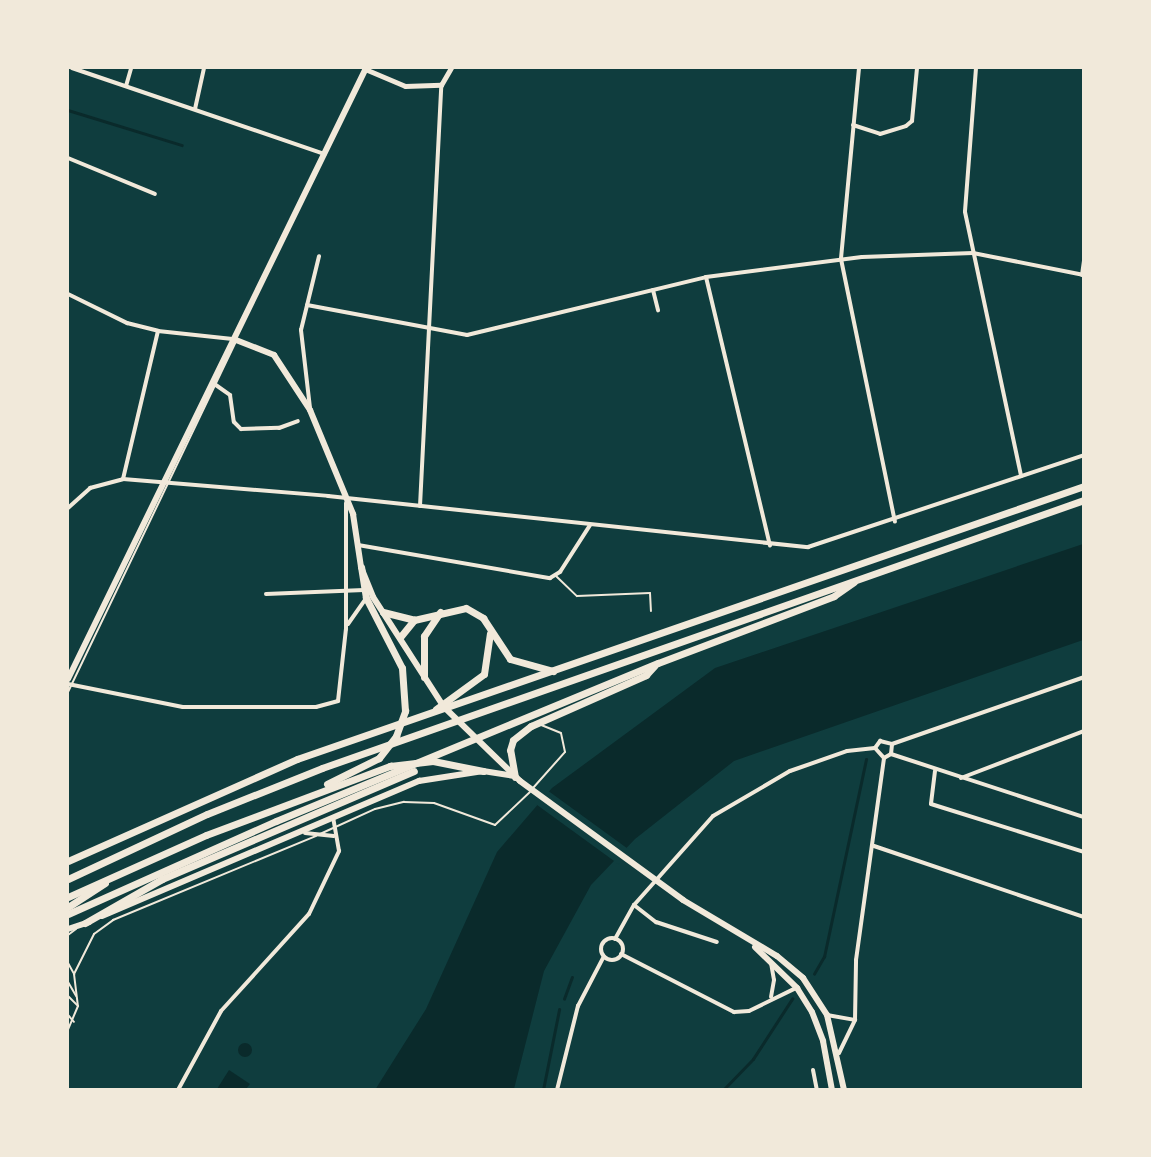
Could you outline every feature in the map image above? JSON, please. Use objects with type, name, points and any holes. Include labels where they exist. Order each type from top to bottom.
[{"type":"highway","points":[[68,862],[297,759],[1084,486]]},
{"type":"highway","points":[[68,879],[207,814],[322,768],[862,576],[1084,500]]},
{"type":"highway","points":[[68,897],[113,875],[302,796],[379,758],[401,724],[406,684],[366,598],[361,567]]},
{"type":"highway","points":[[68,914],[276,821],[452,750],[658,663],[834,596],[862,576]]},
{"type":"highway","points":[[383,612],[414,620],[441,612],[471,610],[490,630],[510,659],[552,671]]},
{"type":"highway","points":[[424,678],[424,636],[441,612]]},
{"type":"highway","points":[[401,636],[414,620]]},
{"type":"highway","points":[[432,712],[484,674],[490,630]]},
{"type":"highway","points":[[515,776],[510,750],[513,740],[531,726],[646,675],[658,663]]},
{"type":"highway","points":[[85,923],[162,879],[398,778],[452,750]]},
{"type":"highway","points":[[302,796],[405,762],[444,763],[483,771]]},
{"type":"highway","points":[[68,906],[113,875]]},
{"type":"main road","points":[[69,683],[215,385],[366,68]]},
{"type":"main road","points":[[236,340],[274,355],[310,410],[347,498],[361,567],[383,612],[401,636],[424,678],[434,692],[480,746],[525,784],[664,886],[750,943],[777,956],[807,982],[828,1015],[838,1053],[844,1090]]},
{"type":"main road","points":[[68,929],[420,781],[483,771],[515,776]]},
{"type":"main road","points":[[750,943],[798,990],[823,1041],[832,1090]]},
{"type":"street","points":[[72,68],[325,154]]},
{"type":"street","points":[[126,86],[131,68]]},
{"type":"street","points":[[194,109],[204,68]]},
{"type":"street","points":[[366,68],[405,86],[440,85]]},
{"type":"street","points":[[420,506],[440,85],[451,68]]},
{"type":"street","points":[[859,68],[842,259],[895,521]]},
{"type":"street","points":[[853,125],[880,134],[906,126],[912,120],[917,68]]},
{"type":"street","points":[[976,68],[965,212],[1021,476]]},
{"type":"street","points":[[68,158],[155,194]]},
{"type":"street","points":[[307,305],[427,331],[480,333],[706,277],[842,259],[973,253],[1083,275],[1084,260]]},
{"type":"street","points":[[310,410],[301,330],[319,256]]},
{"type":"street","points":[[706,277],[770,545]]},
{"type":"street","points":[[652,290],[658,310]]},
{"type":"street","points":[[68,294],[108,316],[158,332],[236,340]]},
{"type":"street","points":[[123,479],[158,332]]},
{"type":"street","points":[[215,385],[230,395],[234,422],[241,429],[279,428],[298,421]]},
{"type":"street","points":[[68,508],[90,488],[123,479],[347,498],[808,548],[895,521],[1084,455]]},
{"type":"street","points":[[69,683],[183,707],[333,704],[342,690],[346,629],[347,498]]},
{"type":"street","points":[[358,545],[550,578],[556,576],[590,525]]},
{"type":"street","points":[[266,594],[345,594],[364,590]]},
{"type":"street","points":[[346,629],[354,609],[366,598]]},
{"type":"street","points":[[346,603],[354,609]]},
{"type":"street","points":[[557,1090],[578,1006],[604,956],[603,943],[615,939],[634,905],[713,816],[756,788],[847,751],[875,748],[884,740],[892,744],[1084,677]]},
{"type":"street","points":[[961,778],[1084,731]]},
{"type":"street","points":[[892,744],[892,754]]},
{"type":"street","points":[[838,1053],[855,1020],[856,960],[874,846],[884,758],[875,748]]},
{"type":"street","points":[[884,758],[892,754],[935,771],[1084,817]]},
{"type":"street","points":[[935,771],[931,804],[1084,852]]},
{"type":"street","points":[[178,1090],[221,1011],[309,914],[336,861],[333,818]]},
{"type":"street","points":[[292,836],[323,832],[334,836]]},
{"type":"street","points":[[874,846],[1084,917]]},
{"type":"street","points":[[634,905],[656,922],[717,942]]},
{"type":"street","points":[[615,939],[621,944],[621,954]]},
{"type":"street","points":[[604,956],[613,960],[621,954]]},
{"type":"street","points":[[621,954],[734,1012],[749,1011],[771,997],[798,990]]},
{"type":"street","points":[[771,963],[774,980],[771,997]]},
{"type":"street","points":[[828,1015],[855,1020]]},
{"type":"street","points":[[813,1070],[817,1090]]},
{"type":"lane","points":[[556,576],[577,596],[650,593],[651,611]]},
{"type":"lane","points":[[68,692],[69,683]]},
{"type":"lane","points":[[74,974],[94,934],[113,920],[334,826],[404,802],[434,803],[495,825],[565,752],[560,733],[543,725],[531,726]]},
{"type":"lane","points":[[68,935],[85,923]]},
{"type":"lane","points":[[68,963],[74,974],[78,1006],[74,1022],[68,1030]]},
{"type":"lane","points":[[68,982],[77,998]]},
{"type":"lane","points":[[68,996],[78,1006]]},
{"type":"lane","points":[[68,1015],[74,1022]]},
{"type":"water","points":[[1083,544],[1083,640],[734,761],[635,839],[591,885],[544,971],[514,1089],[375,1090],[426,1009],[497,852],[552,788],[715,668]]},
{"type":"water","points":[[245,1043],[250,1045],[252,1050],[250,1055],[245,1057],[240,1055],[238,1050],[240,1045]]},
{"type":"water","points":[[229,1070],[250,1084],[246,1089],[217,1089]]},
{"type":"pier","points":[[547,790],[630,850],[619,865],[536,805]]},
{"type":"waterway","points":[[68,110],[182,145]]},
{"type":"waterway","points":[[814,974],[824,957],[866,759]]},
{"type":"waterway","points":[[564,999],[572,977]]},
{"type":"waterway","points":[[723,1090],[753,1059],[792,999]]},
{"type":"waterway","points":[[543,1090],[559,1010]]}]
